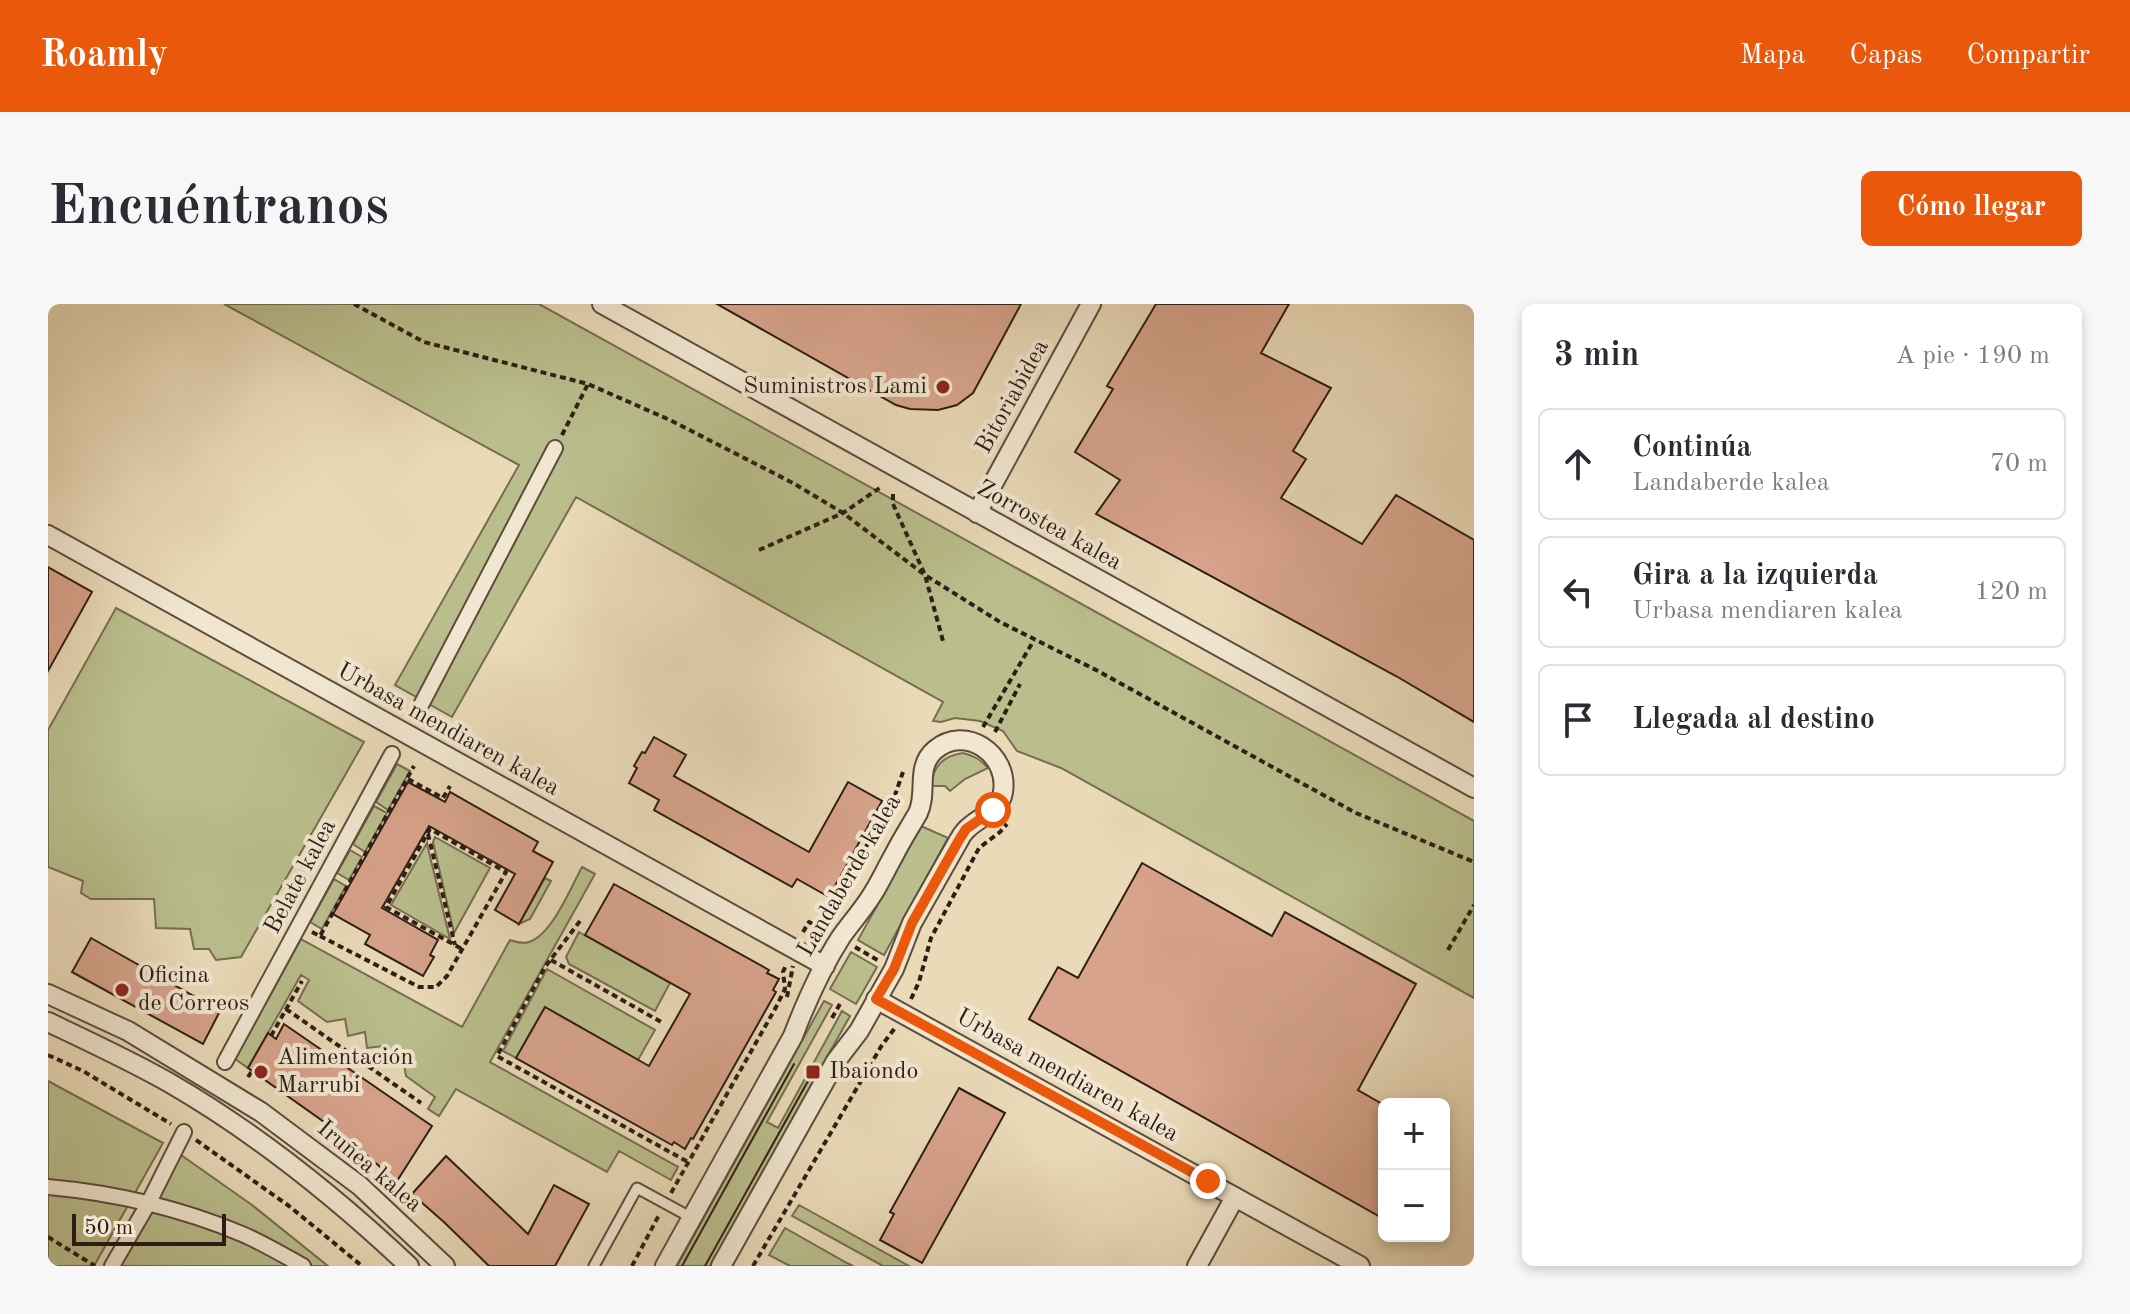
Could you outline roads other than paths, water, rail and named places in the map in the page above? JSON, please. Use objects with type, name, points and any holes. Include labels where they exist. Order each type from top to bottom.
[{"type":"street","name":"Zorrostea kalea","points":[[602,304],[1474,788]]},
{"type":"street","name":"Bitoriabidea","points":[[977,513],[1091,304]]},
{"type":"street","points":[[419,709],[555,448]]},
{"type":"street","name":"Urbasa mendiaren kalea","points":[[48,535],[825,966]]},
{"type":"street","name":"Landaberde kalea","points":[[665,1266],[793,1036],[806,1001],[840,939],[870,898],[918,812],[923,770],[928,758],[939,747],[957,741],[984,748],[999,763],[1003,793],[993,810],[966,829],[959,840],[912,923],[894,969],[859,1031],[836,1061],[721,1266]]},
{"type":"street","name":"Belate kalea","points":[[225,1062],[392,754]]},
{"type":"street","name":"Iruñea kalea","points":[[48,994],[128,1031],[261,1112],[360,1186],[445,1266]]},
{"type":"street","name":"Urbasa mendiaren kalea","points":[[876,999],[1360,1266]]},
{"type":"street","name":"Iruñea kalea","points":[[48,1022],[168,1082],[252,1136],[409,1266]]},
{"type":"street","points":[[112,1266],[184,1132]]},
{"type":"street","points":[[48,1187],[87,1190],[183,1212],[245,1235],[303,1266]]},
{"type":"street","points":[[1197,1266],[1235,1197]]},
{"type":"lane","points":[[594,1266],[637,1188],[692,1218]]},
{"type":"tram line","points":[[682,1266],[794,1064]]},
{"type":"tram line","points":[[705,1266],[813,1072]]},
{"type":"place","name":"Suministros Lami","points":[[943,387]]},
{"type":"place","name":"Oficina de Correos","points":[[122,990]]},
{"type":"place","name":"Alimentación Marrubi","points":[[261,1072]]},
{"type":"place","name":"Ibaiondo","points":[[813,1072]]}]
